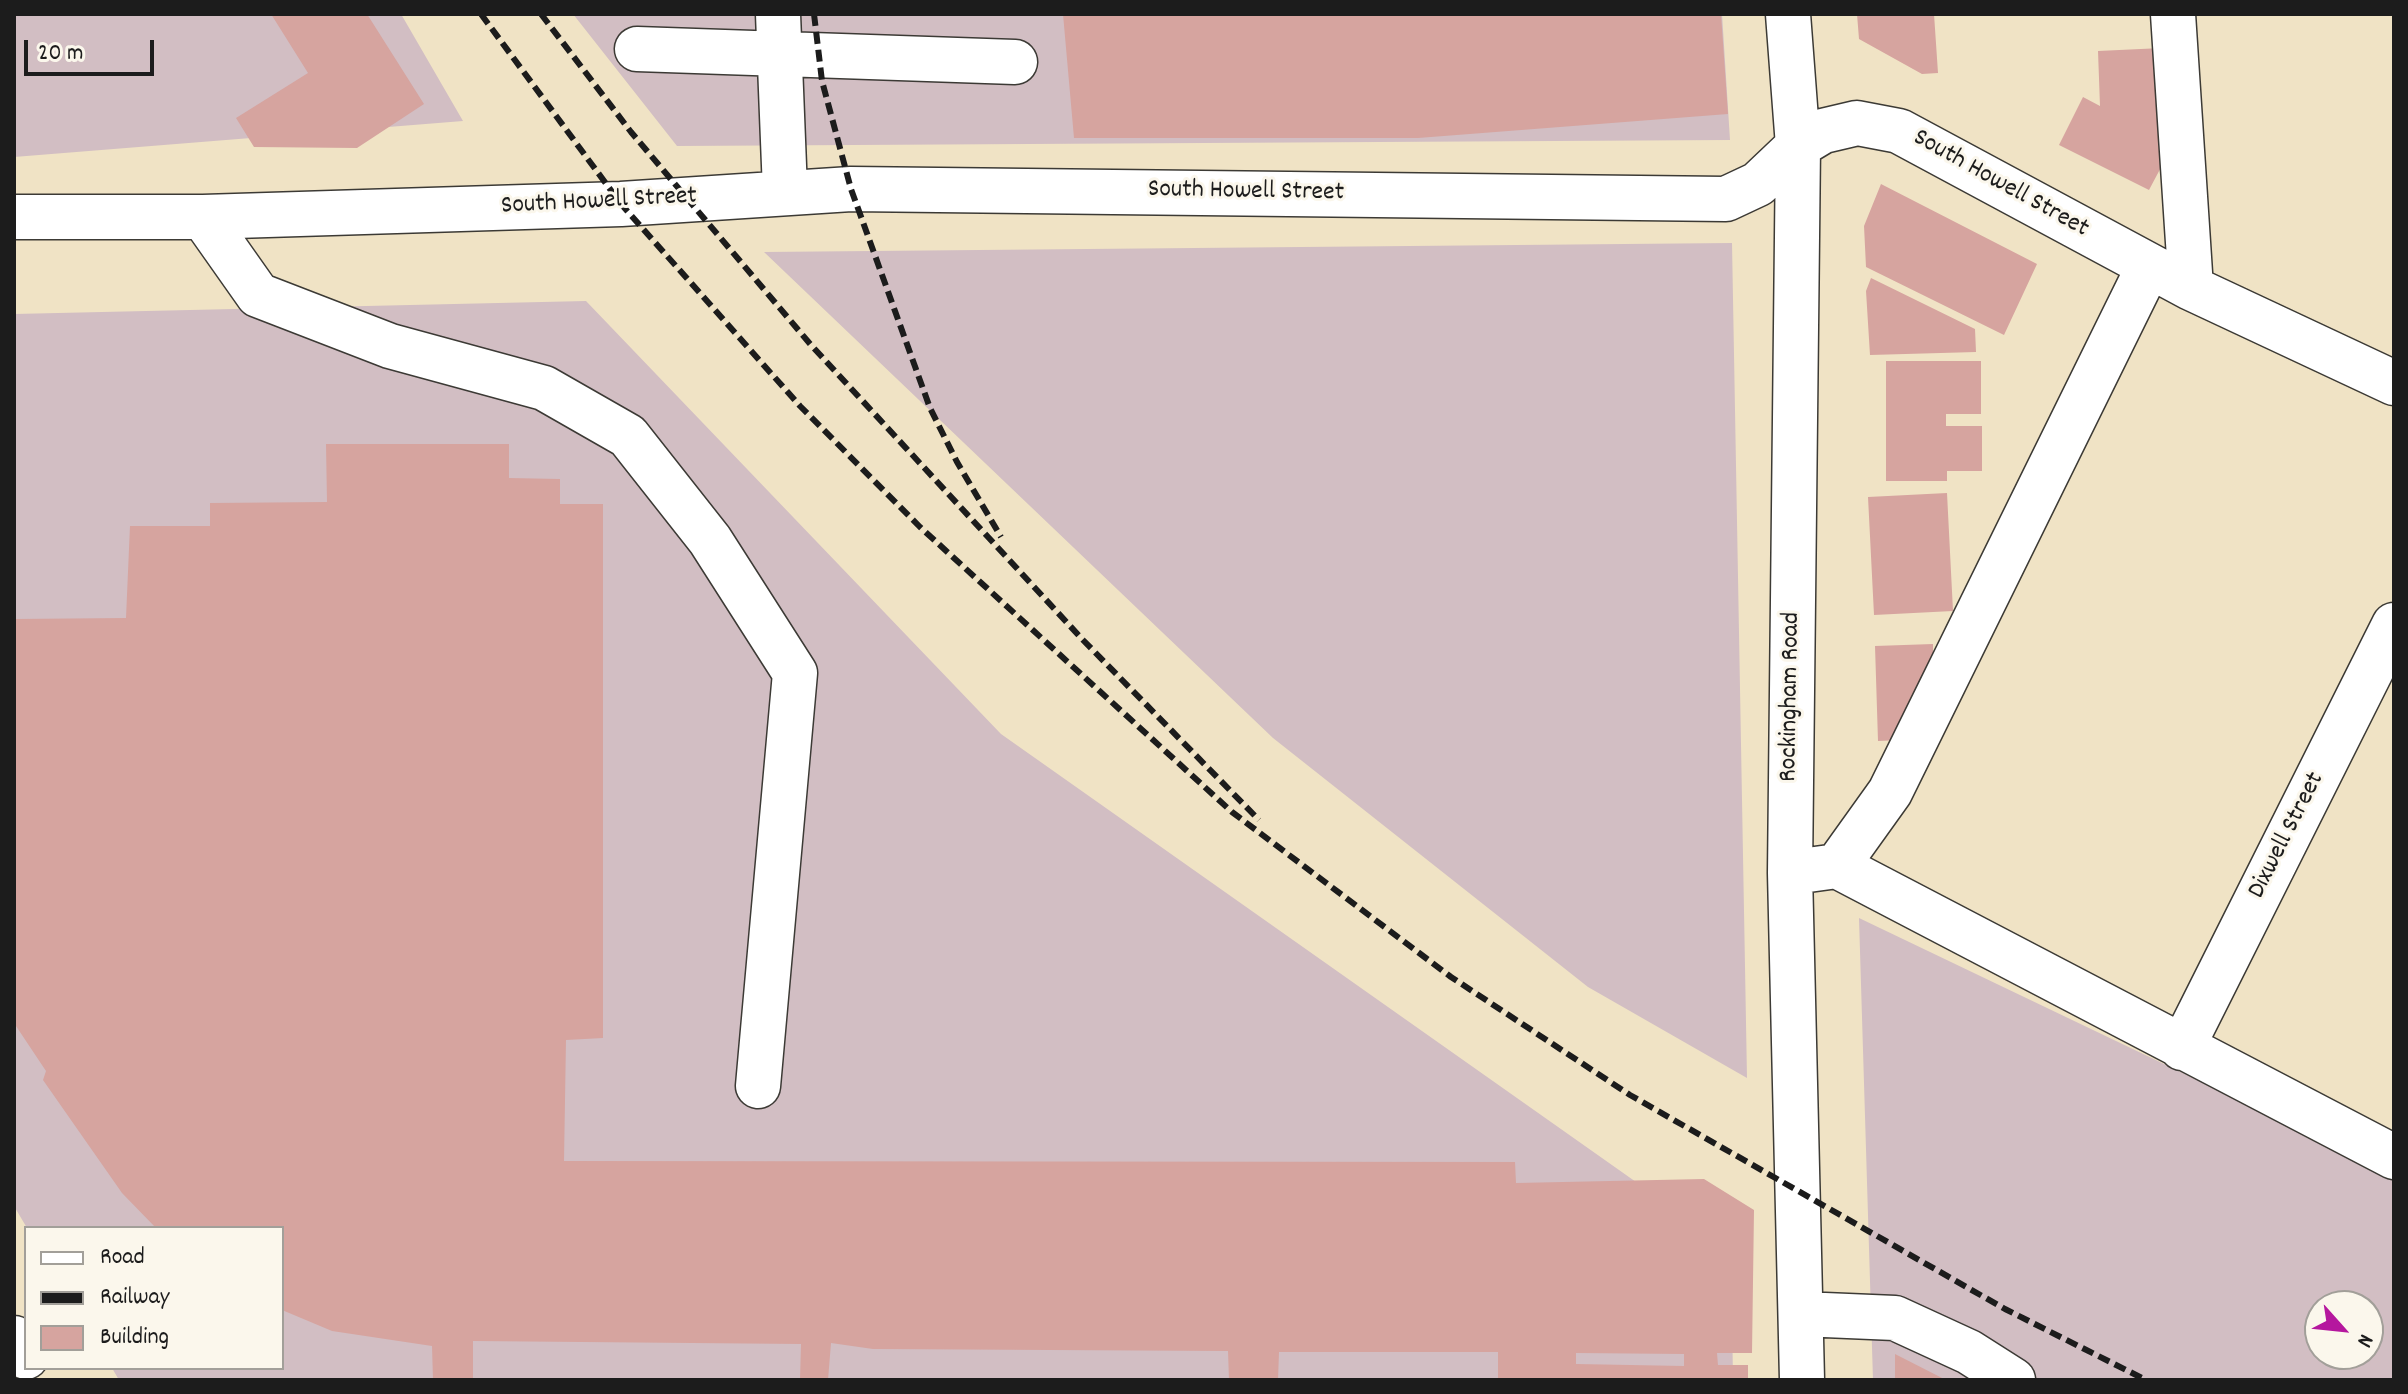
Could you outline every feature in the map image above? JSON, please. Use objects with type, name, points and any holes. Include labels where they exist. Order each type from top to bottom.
[{"type":"street","name":"Rockingham Road","points":[[1788,14],[1798,146],[1790,873],[1802,1380]]},
{"type":"street","points":[[2173,14],[2191,288]]},
{"type":"street","points":[[778,34],[785,191]]},
{"type":"street","points":[[637,49],[778,34],[1015,62]]},
{"type":"street","name":"South Howell Street","points":[[14,217],[203,217],[621,204],[851,189],[1726,199],[1758,184],[1798,146],[1823,131],[1857,123],[1899,131],[2191,288],[2394,383]]},
{"type":"street","points":[[203,217],[258,295],[390,346],[544,388],[628,436],[710,540],[795,673],[758,1086]]},
{"type":"street","points":[[1837,866],[1890,792],[2149,266]]},
{"type":"street","name":"Dixwell Street","points":[[2182,1048],[2394,625]]},
{"type":"street","points":[[1790,873],[1837,866],[2394,1157]]},
{"type":"street","points":[[1801,1314],[1895,1318],[1969,1352],[2013,1380]]},
{"type":"shaded area","points":[[14,14],[401,14],[463,121],[14,157]]},
{"type":"shaded area","points":[[573,14],[1722,14],[1730,140],[677,146]]},
{"type":"shaded area","points":[[1732,243],[1747,1078],[1588,987],[1273,738],[764,252]]},
{"type":"shaded area","points":[[586,301],[1001,734],[1731,1249],[1733,1380],[119,1380],[113,1370],[284,1370],[284,1226],[26,1226],[14,1206],[14,314]]},
{"type":"shaded area","points":[[1859,918],[2394,1174],[2394,1380],[1873,1380]]},
{"type":"building","points":[[271,14],[367,14],[424,104],[357,148],[254,147],[236,118],[308,73]]},
{"type":"building","points":[[1063,14],[1721,14],[1728,114],[1418,138],[1074,138]]},
{"type":"building","points":[[1857,14],[1934,14],[1938,73],[1922,74],[1859,39]]},
{"type":"building","points":[[2162,48],[2167,156],[2149,190],[2059,145],[2083,97],[2100,106],[2098,51]]},
{"type":"building","points":[[1881,184],[2037,264],[2004,335],[1866,267],[1864,226]]},
{"type":"building","points":[[1871,278],[1975,329],[1976,352],[1870,355],[1866,291]]},
{"type":"building","points":[[1886,361],[1981,361],[1981,414],[1946,414],[1946,426],[1982,426],[1982,471],[1947,471],[1947,481],[1886,481]]},
{"type":"building","points":[[326,444],[509,444],[509,478],[560,479],[560,504],[603,504],[603,1038],[566,1040],[564,1161],[1515,1162],[1516,1183],[1704,1179],[1754,1210],[1752,1353],[1717,1353],[1718,1365],[1748,1365],[1748,1380],[1498,1380],[1498,1352],[1279,1352],[1278,1380],[1229,1380],[1228,1351],[873,1349],[831,1343],[828,1380],[800,1380],[801,1344],[473,1341],[473,1380],[433,1380],[432,1346],[332,1331],[284,1311],[284,1226],[154,1226],[122,1193],[43,1080],[46,1071],[14,1023],[14,619],[126,618],[130,526],[210,526],[210,503],[327,502]],"holes":[[[1576,1353],[1684,1354],[1684,1366],[1576,1364]]]},
{"type":"building","points":[[1947,493],[1953,611],[1874,615],[1868,497]]},
{"type":"building","points":[[1933,644],[1933,670],[1901,740],[1878,741],[1875,646]]},
{"type":"building","points":[[1895,1354],[1946,1380],[1895,1380]]},
{"type":"railway","points":[[481,14],[621,204],[800,406],[920,527],[1232,812],[1451,977],[1630,1095],[2005,1309],[2146,1380]]},
{"type":"railway","points":[[541,14],[631,132],[811,345],[1083,640],[1259,820]]},
{"type":"railway","points":[[814,14],[822,81],[851,189],[930,408],[1001,537]]}]
